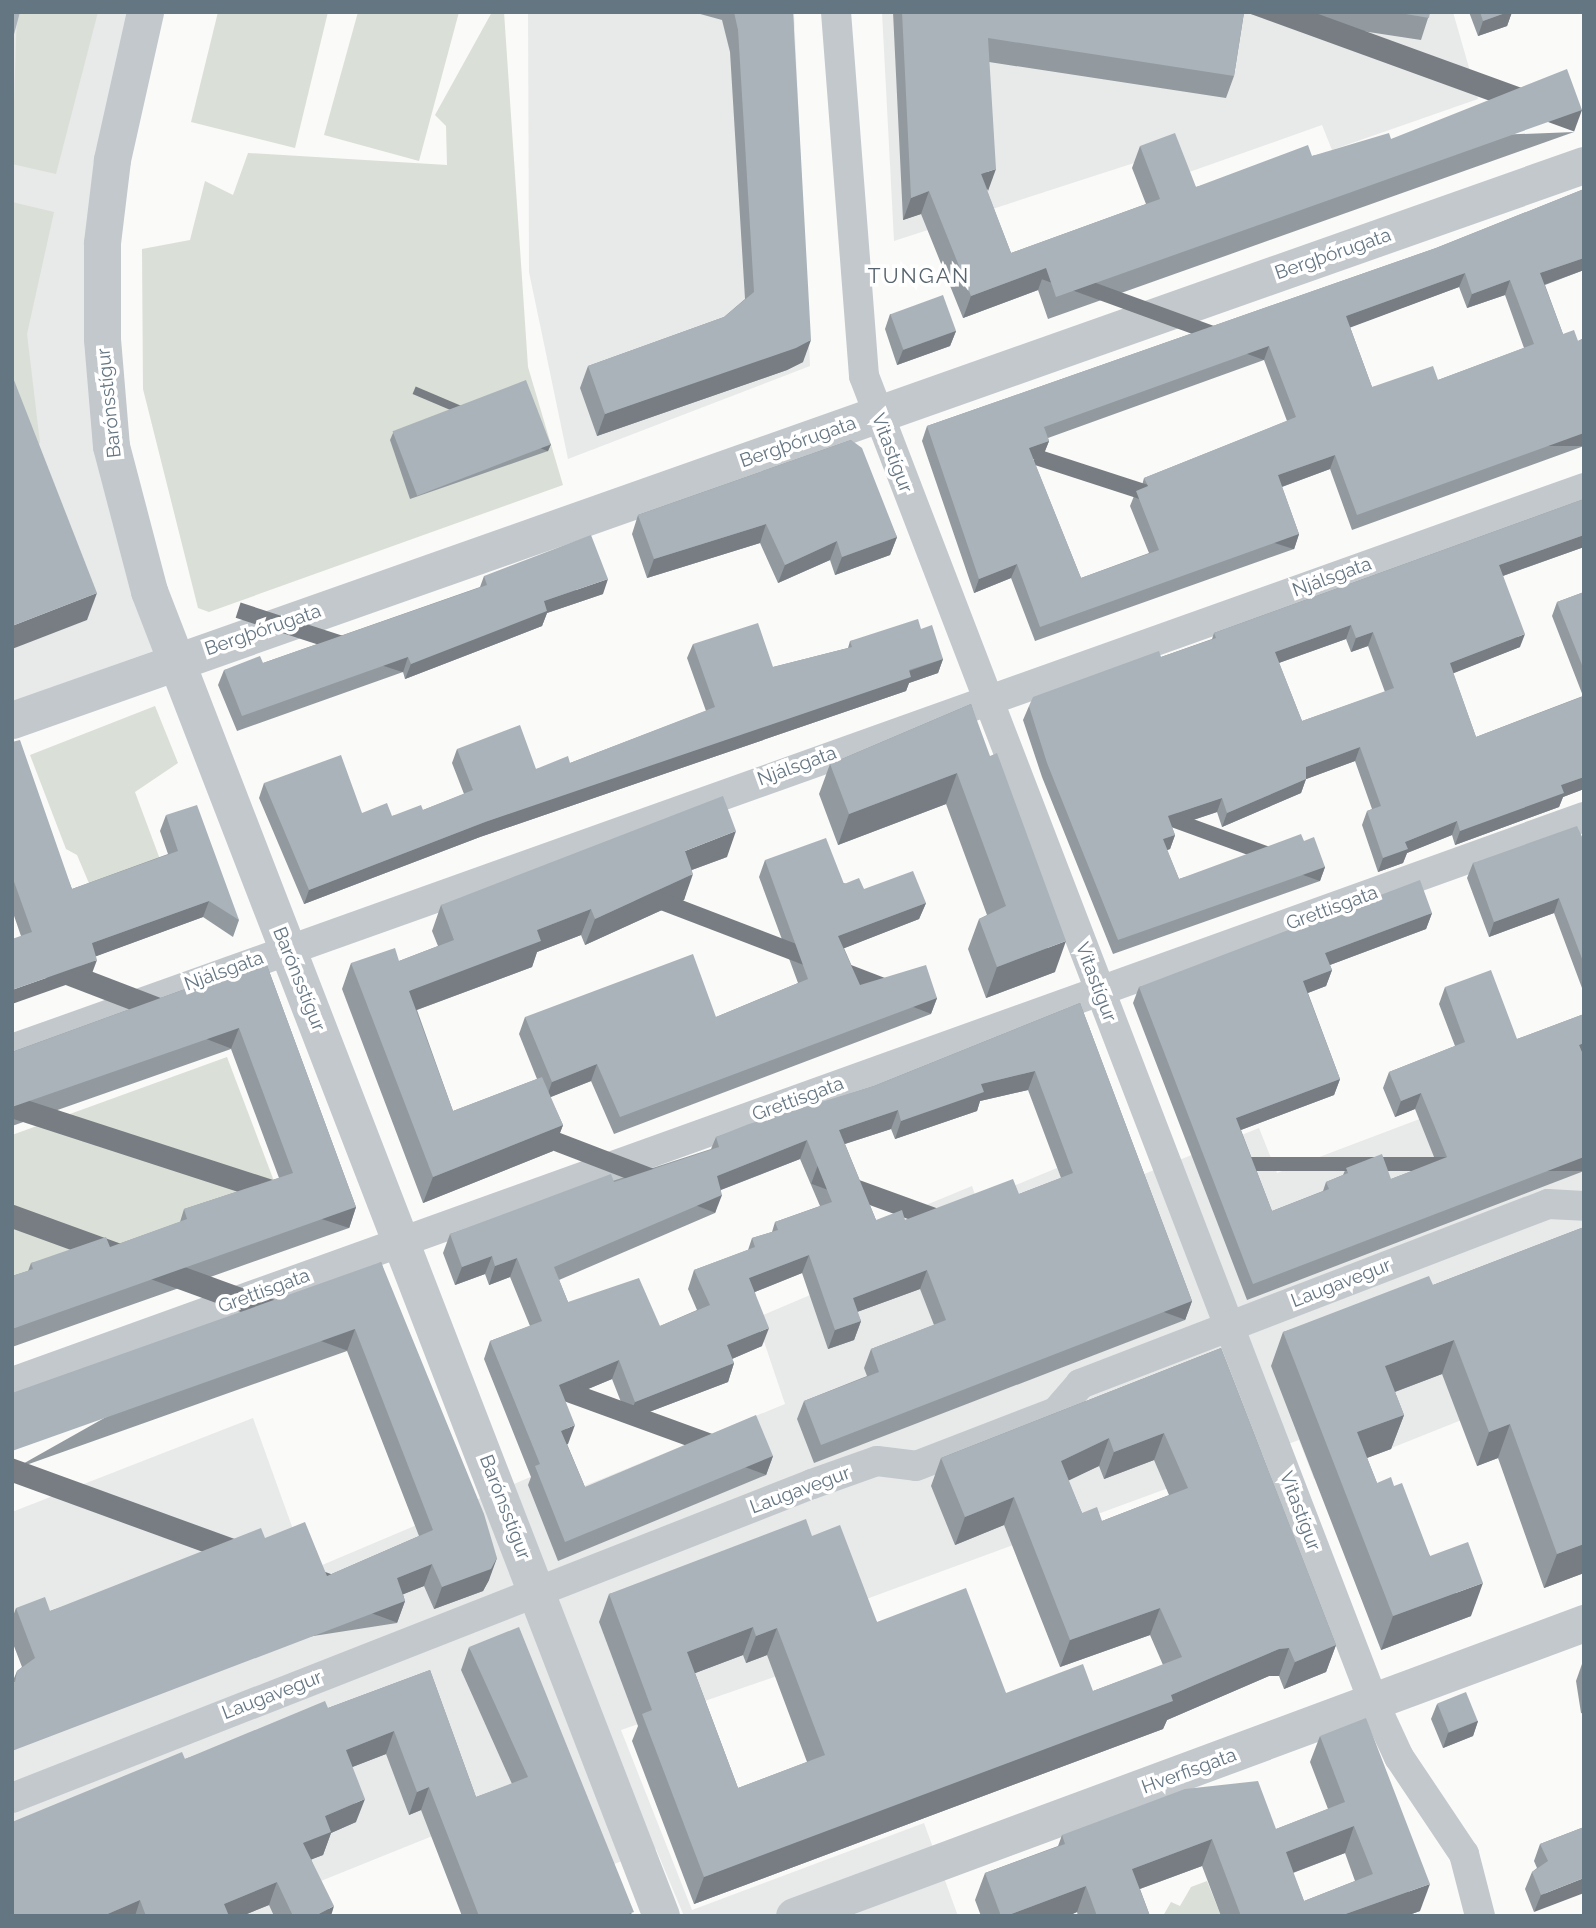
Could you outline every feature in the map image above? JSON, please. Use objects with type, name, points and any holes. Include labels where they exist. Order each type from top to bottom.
[{"type":"street","name":"Barónsstígur","points":[[145,12],[112,160],[102,243],[102,339],[111,446],[174,661],[402,1242],[661,1916]]},
{"type":"street","name":"Vitastígur","points":[[836,12],[860,353],[877,415],[1374,1703],[1399,1757],[1464,1854],[1480,1916]]},
{"type":"street","name":"Bergþórugata","points":[[12,720],[1584,165]]},
{"type":"street","name":"Njálsgata","points":[[12,1049],[986,699],[1584,488]]},
{"type":"street","name":"Grettisgata","points":[[12,1382],[1584,817]]},
{"type":"street","name":"Laugavegur","points":[[12,1798],[537,1591],[877,1461],[916,1466],[1056,1412],[1080,1384],[1548,1204],[1584,1206]]},
{"type":"street","name":"Hverfisgata","points":[[794,1916],[1584,1623]]},
{"type":"shaded area","points":[[12,12],[139,12],[90,214],[156,650],[12,702]]},
{"type":"shaded area","points":[[17,12],[98,12],[56,174],[12,164]]},
{"type":"shaded area","points":[[218,12],[328,12],[295,148],[191,122]]},
{"type":"shaded area","points":[[358,12],[459,12],[419,161],[324,135]]},
{"type":"shaded area","points":[[492,12],[504,12],[528,367],[563,485],[209,612],[198,608],[143,389],[142,249],[190,240],[205,181],[233,195],[248,153],[447,165],[446,126],[435,115]]},
{"type":"shaded area","points":[[528,12],[794,12],[810,366],[568,459],[529,272]]},
{"type":"shaded area","points":[[882,12],[1453,12],[1478,99],[1332,150],[1322,125],[1178,176],[1168,152],[894,241]]},
{"type":"shaded area","points":[[12,202],[54,212],[27,334],[40,443],[28,452],[12,415]]},
{"type":"shaded area","points":[[155,706],[178,763],[135,792],[161,862],[91,888],[77,855],[66,849],[30,755]]},
{"type":"shaded area","points":[[227,1057],[277,1189],[12,1283],[12,1135]]},
{"type":"shaded area","points":[[1454,1106],[1584,1106],[1584,1424],[1459,1421],[1314,1479],[1299,1440],[861,1601],[875,1642],[621,1730],[692,1910],[924,1823],[958,1916],[684,1916],[656,1849],[600,1869],[519,1801],[306,1887],[320,1916],[12,1916],[12,1691],[39,1681],[26,1647],[16,1651],[12,1641],[12,1512],[253,1418],[308,1571],[561,1464],[572,1491],[785,1404],[756,1318],[829,1287],[815,1251],[972,1186],[977,1201],[1057,1168],[1072,1203],[1259,1128],[1277,1173]]},
{"type":"shaded area","points":[[1207,1881],[1221,1916],[1163,1916],[1171,1902],[1180,1906],[1191,1887]]},
{"type":"building","points":[[12,12],[20,12],[12,42]]},
{"type":"building","points":[[734,12],[793,12],[811,340],[796,348],[605,414],[588,366],[724,317],[754,292],[738,30]]},
{"type":"building","points":[[902,12],[1244,12],[1234,76],[988,38],[996,169],[981,174],[1011,253],[1160,199],[1140,146],[1175,133],[1196,187],[1308,145],[1312,156],[1389,133],[1391,139],[1567,69],[1582,110],[1056,297],[1046,268],[971,296],[929,191],[911,198]]},
{"type":"building","points":[[1394,12],[1430,12],[1429,18]]},
{"type":"building","points":[[1480,12],[1508,12],[1483,21]]},
{"type":"building","points":[[1584,189],[1584,258],[1540,273],[1563,334],[1574,330],[1578,341],[1584,338],[1584,433],[1357,515],[1335,455],[1278,475],[1299,534],[1040,627],[1017,564],[979,579],[927,426],[1436,248]],"holes":[[[1465,273],[1472,294],[1510,280],[1534,344],[1438,380],[1433,366],[1372,387],[1346,316]],[[1269,346],[1296,417],[1144,478],[1148,486],[1136,491],[1159,550],[1081,578],[1029,448],[1049,441],[1044,427]]]},
{"type":"building","points":[[943,295],[956,331],[903,350],[890,314]]},
{"type":"building","points":[[12,375],[97,593],[12,626]]},
{"type":"building","points":[[526,380],[551,444],[417,496],[392,431]]},
{"type":"building","points":[[851,440],[862,448],[897,537],[842,557],[837,541],[785,565],[766,524],[654,559],[638,515]]},
{"type":"building","points":[[1584,499],[1584,535],[1499,565],[1525,634],[1450,663],[1476,737],[1584,696],[1584,777],[1561,785],[1564,793],[1460,831],[1457,821],[1405,842],[1408,849],[1383,858],[1367,811],[1381,806],[1360,747],[1306,767],[1306,779],[1227,813],[1222,798],[1168,816],[1175,835],[1163,839],[1179,879],[1301,834],[1304,841],[1314,837],[1325,867],[1118,940],[1047,763],[1029,706],[1033,697],[1159,651],[1161,657],[1216,638],[1214,633]],"holes":[[[1351,625],[1356,638],[1373,632],[1394,688],[1302,721],[1275,652]]]},
{"type":"building","points":[[591,535],[608,579],[544,601],[547,611],[411,664],[408,657],[242,716],[224,670],[260,656],[263,663],[487,585],[484,576]]},
{"type":"building","points":[[1584,592],[1584,670],[1557,602]]},
{"type":"building","points":[[918,619],[921,629],[932,625],[943,659],[909,670],[911,677],[485,822],[309,890],[264,783],[341,755],[362,813],[387,803],[392,816],[421,805],[423,810],[473,790],[457,749],[520,725],[536,769],[568,756],[570,763],[715,707],[693,644],[758,623],[773,667],[852,647],[850,641]]},
{"type":"building","points":[[971,704],[990,756],[997,753],[1066,941],[997,967],[979,919],[1006,906],[957,773],[849,814],[830,764]]},
{"type":"building","points":[[20,740],[72,889],[178,851],[166,815],[197,805],[239,920],[209,901],[92,943],[97,960],[12,990],[12,939],[32,932],[12,876],[12,742]]},
{"type":"building","points":[[723,796],[736,831],[685,851],[693,874],[595,919],[591,909],[537,930],[541,941],[409,991],[453,1111],[542,1077],[563,1125],[433,1177],[351,963],[395,948],[399,961],[454,940],[441,905]]},
{"type":"building","points":[[1577,826],[1584,841],[1584,964],[1559,898],[1494,922],[1473,863]]},
{"type":"building","points":[[826,838],[844,884],[859,878],[864,889],[913,871],[926,903],[838,936],[860,985],[926,965],[937,998],[620,1117],[597,1064],[552,1082],[525,1017],[693,954],[716,1017],[808,979],[765,860]]},
{"type":"building","points":[[1420,880],[1432,913],[1325,953],[1332,970],[1303,981],[1340,1079],[1236,1118],[1272,1211],[1329,1189],[1326,1182],[1348,1173],[1346,1168],[1382,1154],[1391,1179],[1447,1157],[1421,1093],[1401,1101],[1389,1072],[1465,1042],[1445,987],[1491,970],[1517,1039],[1584,1014],[1584,1043],[1579,1045],[1584,1057],[1584,1157],[1253,1284],[1139,987]]},
{"type":"building","points":[[265,960],[356,1207],[12,1329],[12,1276],[33,1269],[31,1263],[106,1237],[110,1247],[187,1219],[184,1209],[293,1173],[239,1028],[12,1107],[12,1052]]},
{"type":"building","points":[[1080,1003],[1192,1301],[821,1445],[804,1401],[879,1372],[871,1349],[946,1320],[927,1270],[853,1298],[861,1321],[835,1330],[809,1255],[749,1278],[769,1328],[727,1345],[734,1363],[635,1402],[619,1360],[559,1385],[575,1425],[561,1431],[585,1487],[756,1415],[773,1456],[565,1542],[535,1466],[540,1464],[490,1341],[542,1321],[517,1258],[495,1266],[492,1256],[462,1267],[450,1234],[611,1174],[614,1182],[719,1147],[716,1137],[749,1124],[874,1086]],"holes":[[[1035,1071],[1073,1173],[1019,1194],[1013,1179],[905,1220],[902,1210],[876,1220],[839,1130],[898,1110],[901,1121],[984,1092],[981,1084]],[[807,1140],[832,1202],[775,1222],[778,1230],[752,1238],[755,1247],[694,1270],[710,1305],[660,1326],[639,1278],[568,1302],[554,1267],[722,1195],[717,1176]]]},
{"type":"building","points":[[1584,1227],[1584,1544],[1557,1554],[1510,1424],[1489,1432],[1454,1340],[1385,1366],[1404,1415],[1357,1432],[1377,1483],[1391,1477],[1394,1486],[1402,1483],[1430,1556],[1468,1542],[1483,1583],[1393,1616],[1283,1332],[1429,1276],[1433,1285]]},
{"type":"building","points":[[381,1262],[484,1514],[497,1558],[491,1569],[442,1587],[432,1564],[397,1578],[405,1601],[12,1751],[12,1683],[15,1682],[17,1671],[35,1658],[16,1608],[45,1597],[50,1611],[261,1528],[265,1538],[305,1522],[327,1576],[433,1530],[355,1329],[12,1451],[12,1393]]},
{"type":"building","points":[[1221,1348],[1336,1645],[1295,1662],[1289,1648],[1279,1649],[1171,1695],[1173,1701],[704,1877],[642,1714],[652,1710],[609,1594],[806,1519],[812,1536],[840,1525],[877,1622],[966,1588],[1006,1693],[1083,1664],[1093,1691],[1182,1657],[1160,1608],[1070,1640],[1014,1497],[965,1517],[941,1458]],"holes":[[[1164,1433],[1188,1488],[1102,1521],[1097,1507],[1082,1513],[1061,1461],[1109,1438],[1114,1452]],[[753,1627],[756,1636],[777,1628],[825,1755],[738,1788],[687,1652]]]},
{"type":"building","points":[[519,1627],[634,1912],[623,1916],[479,1916],[429,1787],[417,1792],[394,1731],[346,1750],[365,1799],[325,1816],[331,1832],[303,1843],[334,1906],[315,1916],[293,1916],[277,1882],[224,1904],[229,1916],[146,1916],[140,1900],[103,1916],[12,1916],[12,1822],[182,1752],[185,1759],[325,1701],[328,1708],[430,1670],[476,1797],[528,1777],[469,1647]]},
{"type":"building","points":[[1466,1692],[1478,1721],[1449,1732],[1437,1704]]},
{"type":"building","points":[[1366,1718],[1430,1884],[1340,1916],[1241,1916],[1212,1839],[1132,1869],[1150,1916],[1097,1916],[1086,1886],[1001,1916],[985,1873],[1065,1844],[1062,1835],[1185,1789],[1258,1781],[1276,1829],[1345,1802],[1320,1736]],"holes":[[[1354,1826],[1373,1874],[1304,1901],[1286,1852]]]},
{"type":"building","points":[[1584,1827],[1584,1878],[1541,1895],[1532,1872],[1548,1861],[1540,1844]]},
{"type":"district","name":"TUNGAN","points":[[919,276]]}]
